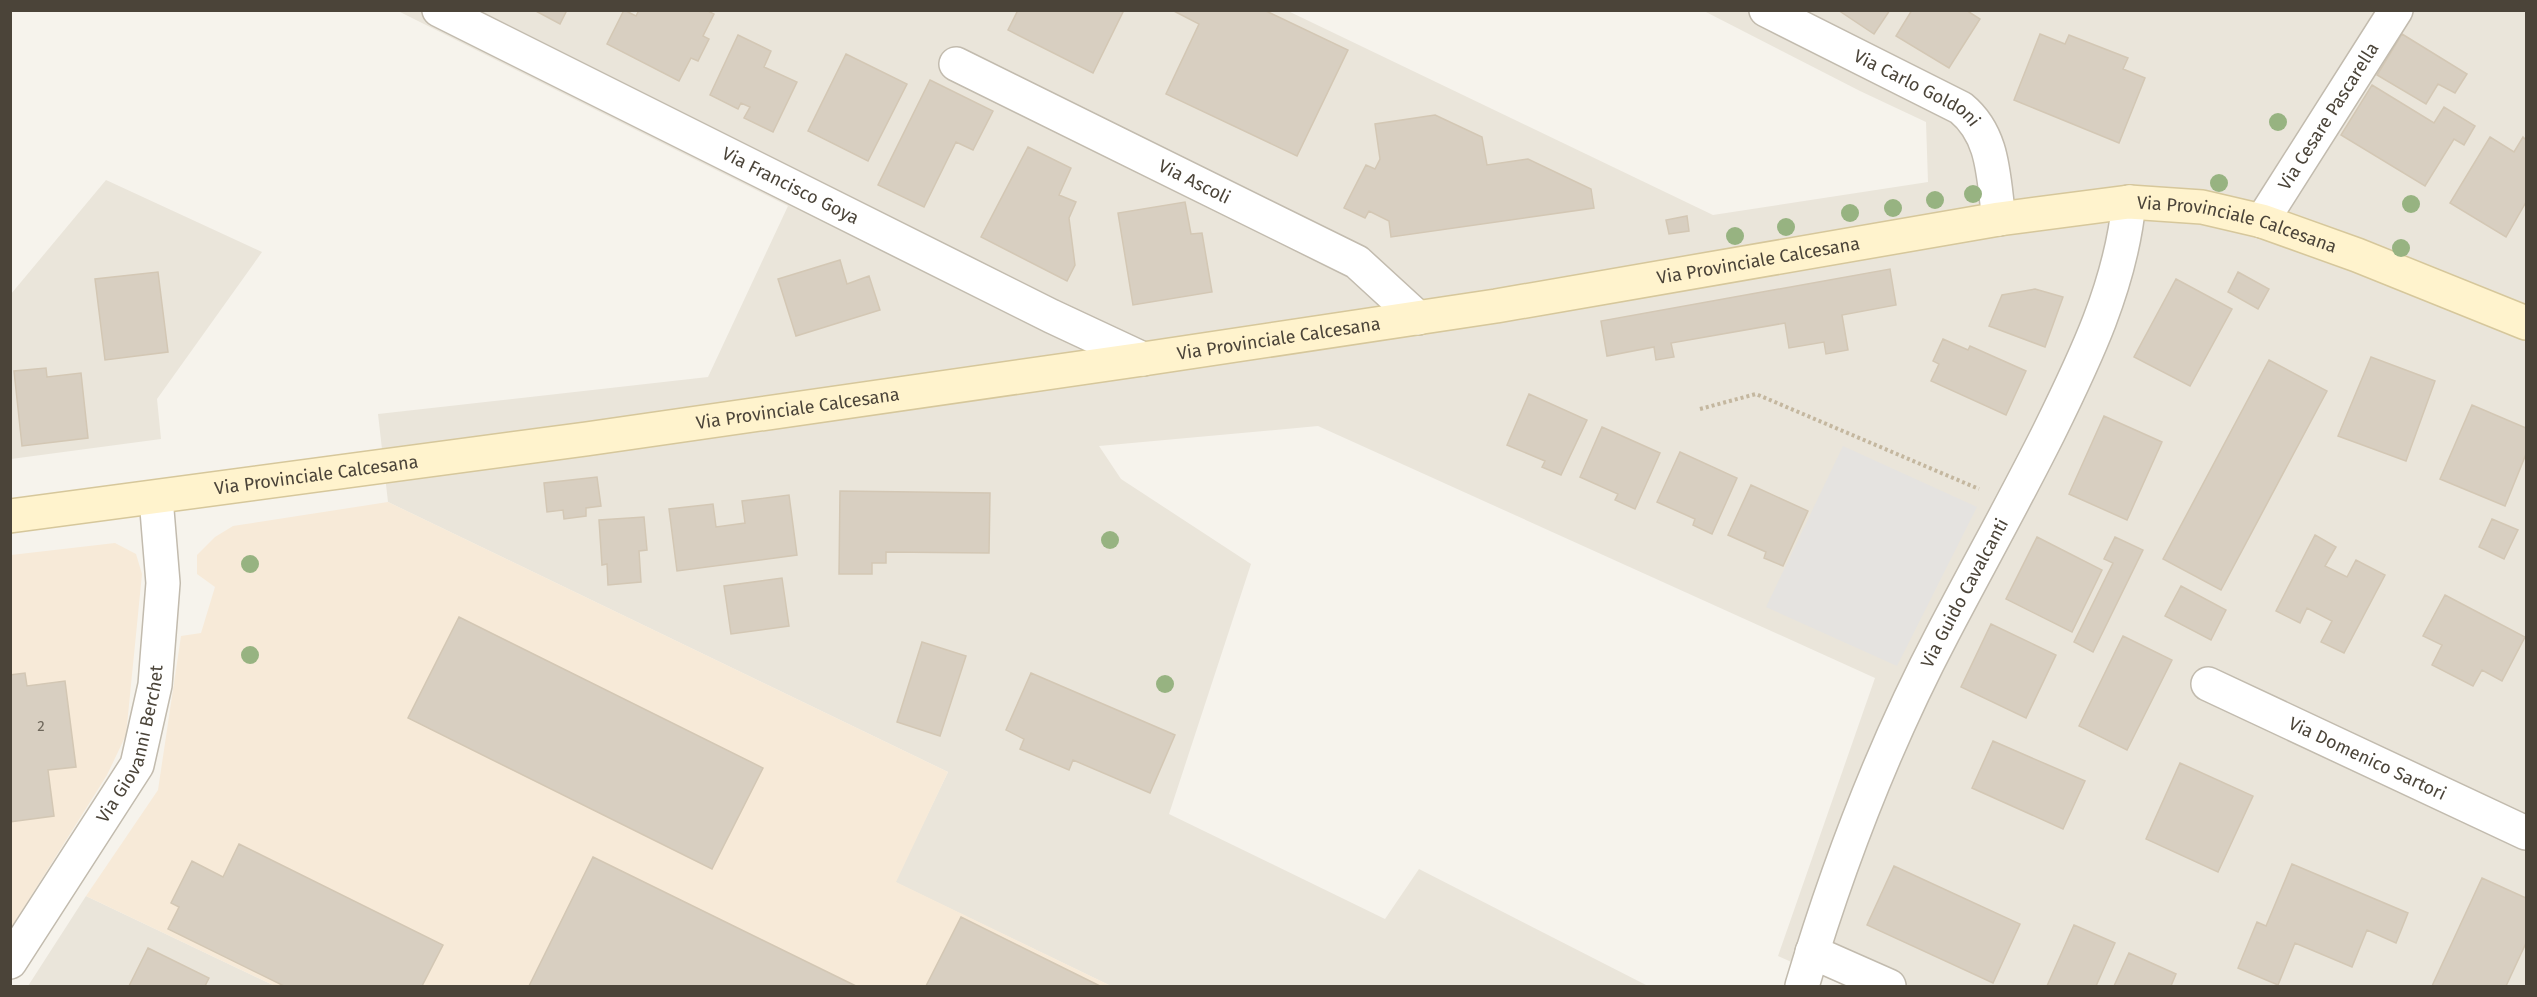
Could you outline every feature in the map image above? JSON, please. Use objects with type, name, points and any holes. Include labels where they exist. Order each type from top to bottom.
[{"type":"main road","name":"Via Provinciale Calcesana","points":[[10,516],[156,498],[1143,359],[1418,318],[1999,219],[2129,202],[2202,207],[2262,221],[2357,255],[2526,323]]},
{"type":"street","name":"Via Francisco Goya","points":[[439,10],[1040,311],[1143,359]]},
{"type":"street","name":"Via Carlo Goldoni","points":[[1766,10],[1961,108],[1972,116],[1987,142],[1999,219]]},
{"type":"street","name":"Via Cesare Pascarella","points":[[2262,221],[2396,10]]},
{"type":"street","name":"Via Ascoli","points":[[956,64],[1357,262],[1418,318]]},
{"type":"street","name":"Via Guido Cavalcanti","points":[[1802,987],[1812,952],[1867,799],[1907,705],[2076,377],[2111,292],[2123,250],[2129,202]]},
{"type":"street","name":"Via Giovanni Berchet","points":[[10,962],[137,765],[155,685],[163,583],[156,498]]},
{"type":"street","name":"Via Domenico Sartori","points":[[2208,684],[2526,833]]},
{"type":"street","points":[[1812,952],[1889,987]]},
{"type":"path","points":[[1700,409],[1756,394],[2013,503]]},
{"type":"shaded area","points":[[398,11],[1288,11],[1713,215],[1928,182],[1926,122],[1704,11],[2526,11],[2526,986],[1845,986],[1778,956],[1875,678],[1318,426],[1099,446],[1121,479],[1251,564],[1169,814],[1385,919],[1419,869],[1648,986],[1111,986],[895,882],[948,772],[388,502],[378,414],[708,377],[788,206]]},
{"type":"shaded area","points":[[106,180],[262,252],[157,399],[161,439],[11,459],[11,294]]},
{"type":"shaded area","points":[[1843,446],[1977,507],[1897,666],[1766,607]]},
{"type":"shaded area","points":[[388,502],[948,772],[896,882],[1111,986],[275,986],[86,896],[158,790],[181,636],[201,633],[215,587],[197,574],[197,555],[215,537],[233,526]]},
{"type":"shaded area","points":[[115,543],[136,554],[142,574],[126,735],[107,775],[11,928],[11,555]]},
{"type":"shaded area","points":[[86,896],[275,986],[28,986]]},
{"type":"building","points":[[534,10],[567,10],[560,24]]},
{"type":"building","points":[[624,10],[636,16],[639,10],[706,10],[714,14],[703,36],[709,39],[698,61],[691,58],[679,81],[607,44]]},
{"type":"building","points":[[1018,10],[1124,10],[1093,73],[1008,30]]},
{"type":"building","points":[[1172,10],[1264,10],[1348,50],[1297,156],[1166,94],[1199,24]]},
{"type":"building","points":[[1838,10],[1890,10],[1874,34]]},
{"type":"building","points":[[1912,10],[1966,10],[1980,19],[1949,68],[1896,36]]},
{"type":"building","points":[[2040,34],[2065,44],[2069,35],[2128,58],[2123,69],[2145,78],[2119,143],[2014,100]]},
{"type":"building","points":[[2402,34],[2467,74],[2455,93],[2438,84],[2426,104],[2377,75]]},
{"type":"building","points":[[738,35],[771,51],[764,67],[797,82],[773,132],[744,118],[750,107],[741,103],[738,109],[710,95]]},
{"type":"building","points":[[846,54],[907,84],[868,161],[808,131]]},
{"type":"building","points":[[930,80],[993,111],[973,150],[956,142],[924,207],[878,185]]},
{"type":"building","points":[[2372,85],[2434,123],[2444,107],[2475,126],[2464,145],[2454,139],[2425,186],[2341,135]]},
{"type":"building","points":[[1435,115],[1482,137],[1487,165],[1528,159],[1591,189],[1594,208],[1391,237],[1389,221],[1369,211],[1365,218],[1344,208],[1366,165],[1375,169],[1380,159],[1375,124]]},
{"type":"building","points":[[2490,137],[2514,152],[2523,137],[2526,140],[2526,202],[2506,237],[2450,203]]},
{"type":"building","points":[[1028,147],[1071,168],[1059,195],[1076,202],[1069,218],[1075,265],[1067,281],[981,237]]},
{"type":"building","points":[[1185,202],[1191,234],[1202,233],[1212,292],[1133,305],[1118,213]]},
{"type":"building","points":[[1687,216],[1689,231],[1669,234],[1666,220]]},
{"type":"building","points":[[840,260],[847,284],[869,276],[880,310],[796,336],[778,279]]},
{"type":"building","points":[[1890,269],[1896,305],[1842,315],[1848,350],[1826,354],[1824,342],[1789,348],[1785,323],[1671,343],[1674,357],[1656,360],[1654,347],[1607,356],[1601,321]]},
{"type":"building","points":[[158,272],[168,352],[105,360],[95,279]]},
{"type":"building","points":[[2238,272],[2269,289],[2258,309],[2228,292]]},
{"type":"building","points":[[2176,279],[2232,309],[2190,386],[2134,357]]},
{"type":"building","points":[[2035,289],[2063,297],[2045,347],[1989,326],[2002,295]]},
{"type":"building","points":[[1943,339],[1968,350],[1970,346],[2026,371],[2006,415],[1931,381],[1939,364],[1933,361]]},
{"type":"building","points":[[2371,357],[2435,381],[2406,461],[2338,436]]},
{"type":"building","points":[[2269,360],[2327,391],[2221,590],[2163,559]]},
{"type":"building","points":[[46,368],[47,377],[81,373],[88,438],[22,446],[14,371]]},
{"type":"building","points":[[1529,394],[1587,420],[1561,475],[1542,467],[1545,461],[1507,445]]},
{"type":"building","points":[[2472,405],[2526,428],[2526,454],[2505,506],[2440,479]]},
{"type":"building","points":[[2104,416],[2162,442],[2127,520],[2069,494]]},
{"type":"building","points":[[1602,427],[1660,453],[1635,509],[1615,500],[1618,494],[1580,477]]},
{"type":"building","points":[[1680,452],[1737,478],[1712,534],[1693,525],[1695,519],[1657,502]]},
{"type":"building","points":[[597,477],[601,506],[586,508],[586,516],[564,519],[563,510],[547,512],[544,483]]},
{"type":"building","points":[[1751,485],[1808,511],[1783,566],[1764,558],[1766,552],[1728,535]]},
{"type":"building","points":[[840,491],[990,493],[989,553],[886,552],[886,563],[872,563],[872,574],[839,574]]},
{"type":"building","points":[[789,495],[797,555],[677,571],[669,509],[713,504],[716,527],[745,523],[742,501]]},
{"type":"building","points":[[644,517],[647,550],[639,551],[641,582],[608,585],[607,564],[602,565],[599,520]]},
{"type":"building","points":[[2492,519],[2518,530],[2504,559],[2479,547]]},
{"type":"building","points":[[2315,535],[2336,547],[2325,566],[2347,577],[2356,560],[2385,575],[2344,653],[2321,642],[2332,621],[2307,608],[2300,623],[2276,611]]},
{"type":"building","points":[[2037,537],[2102,570],[2072,632],[2006,599]]},
{"type":"building","points":[[2115,537],[2143,550],[2093,652],[2074,642],[2113,563],[2104,559]]},
{"type":"building","points":[[782,578],[789,626],[731,634],[724,586]]},
{"type":"building","points":[[2181,586],[2226,610],[2211,640],[2165,616]]},
{"type":"building","points":[[2445,595],[2525,637],[2502,681],[2482,670],[2473,686],[2432,665],[2442,645],[2423,636]]},
{"type":"building","points":[[459,617],[763,768],[712,869],[408,718]]},
{"type":"building","points":[[1991,624],[2056,655],[2026,718],[1961,687]]},
{"type":"building","points":[[2123,636],[2172,660],[2127,750],[2079,726]]},
{"type":"building","points":[[922,642],[966,656],[940,736],[897,722]]},
{"type":"building","points":[[25,673],[27,686],[65,681],[76,767],[48,770],[54,816],[10,822],[10,675]]},
{"type":"building","points":[[1031,673],[1175,735],[1150,793],[1073,760],[1069,770],[1020,749],[1024,739],[1006,730]]},
{"type":"building","points":[[1993,741],[2085,781],[2063,829],[1972,788]]},
{"type":"building","points":[[2180,763],[2253,796],[2218,872],[2146,839]]},
{"type":"building","points":[[239,844],[443,945],[422,986],[284,986],[168,929],[179,907],[171,903],[192,861],[223,877]]},
{"type":"building","points":[[593,857],[856,986],[529,986]]},
{"type":"building","points":[[2292,864],[2408,913],[2396,943],[2367,930],[2352,967],[2295,943],[2278,985],[2238,968],[2257,922],[2266,926]]},
{"type":"building","points":[[1894,866],[2020,924],[1993,983],[1867,925]]},
{"type":"building","points":[[2482,878],[2526,898],[2526,943],[2506,986],[2432,986]]},
{"type":"building","points":[[961,917],[1100,986],[926,986]]},
{"type":"building","points":[[2074,925],[2115,943],[2096,986],[2047,986]]},
{"type":"building","points":[[148,948],[209,978],[205,986],[129,986]]},
{"type":"building","points":[[2129,953],[2176,974],[2171,986],[2114,986]]}]
